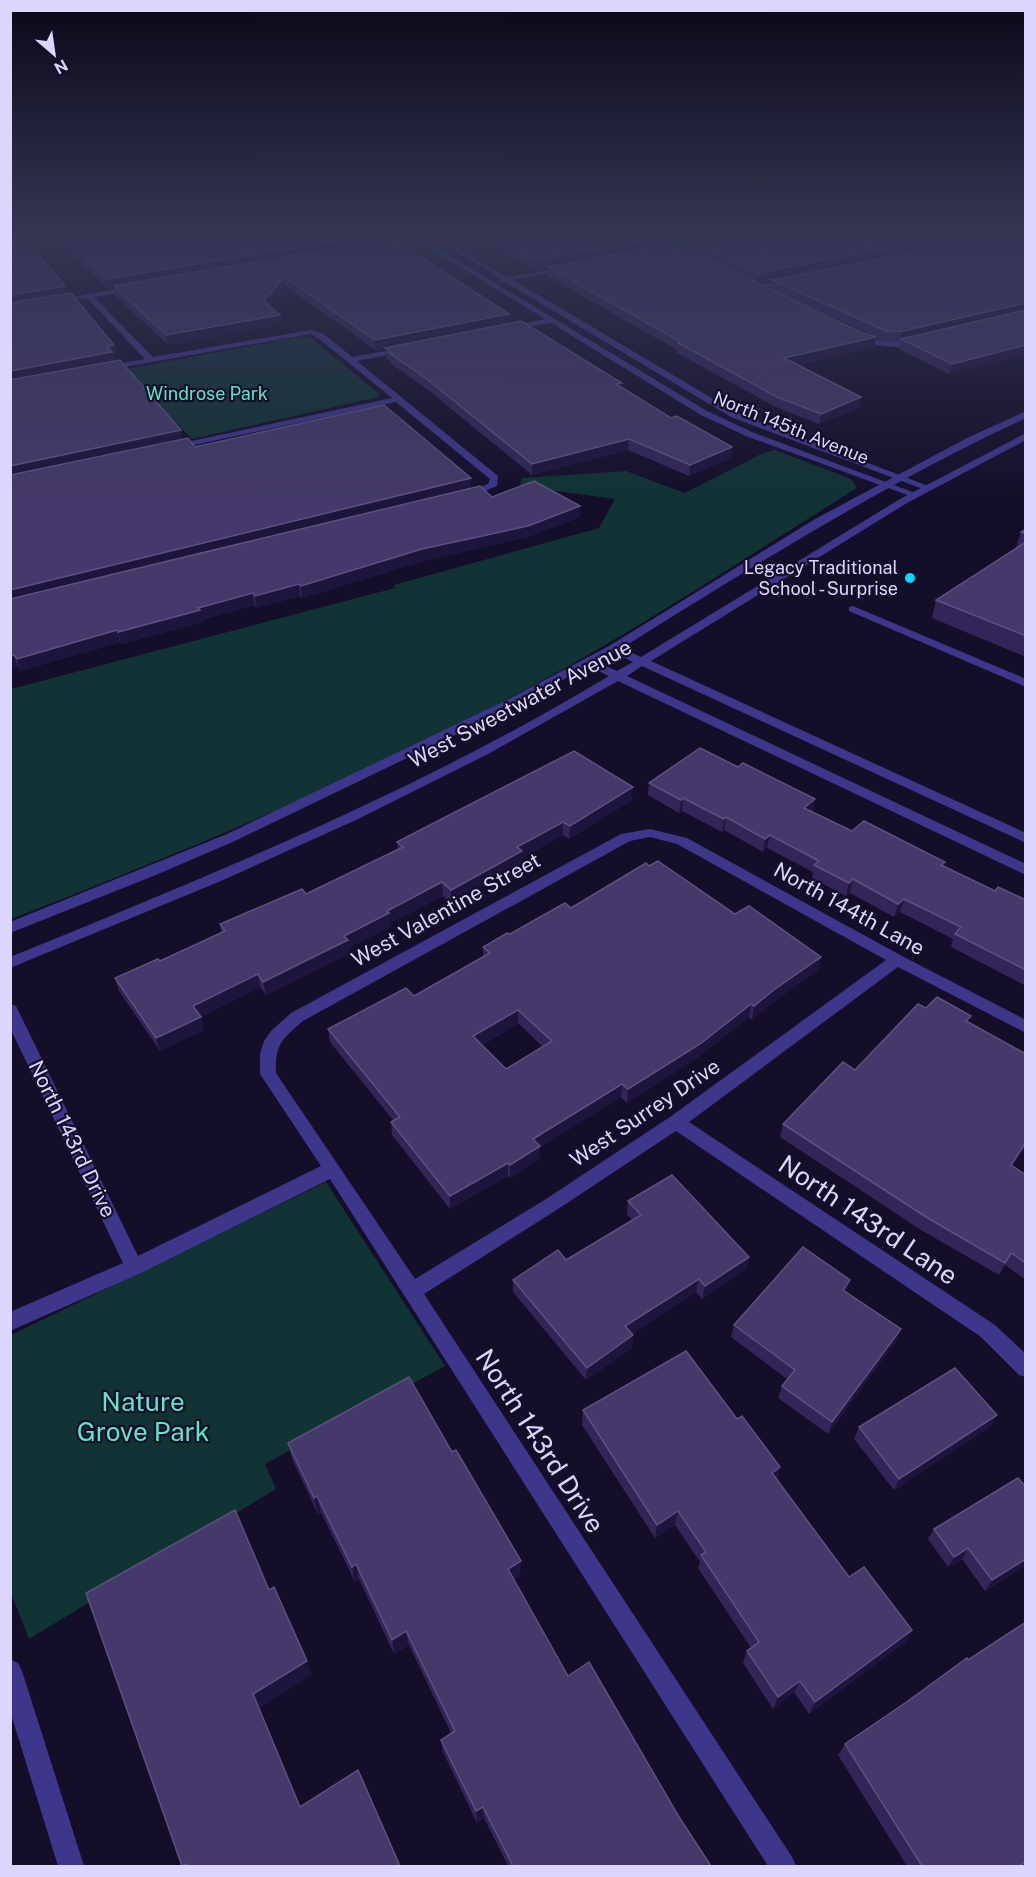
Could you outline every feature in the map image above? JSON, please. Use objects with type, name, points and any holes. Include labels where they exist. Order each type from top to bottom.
[{"type":"street","points":[[116,325],[150,360]]},
{"type":"street","points":[[494,331],[527,325]]},
{"type":"street","name":"North 145th Avenue","points":[[558,325],[717,419],[778,445],[913,494]]},
{"type":"street","name":"North 145th Avenue","points":[[581,325],[734,415],[926,487]]},
{"type":"street","points":[[92,371],[295,333],[311,332],[321,336],[495,478],[492,486],[481,492],[458,498]]},
{"type":"street","points":[[853,334],[884,345],[901,345],[924,340]]},
{"type":"street","points":[[351,360],[413,348]]},
{"type":"street","points":[[162,450],[399,399]]},
{"type":"street","name":"West Sweetwater Avenue","points":[[10,928],[151,872],[437,741],[613,648],[819,521],[885,484],[969,440],[1026,414]]},
{"type":"street","name":"West Sweetwater Avenue","points":[[10,963],[288,846],[498,743],[642,663],[913,494],[1026,436]]},
{"type":"street","points":[[853,609],[1026,684]]},
{"type":"street","points":[[613,648],[1026,839]]},
{"type":"street","points":[[588,662],[1026,870]]},
{"type":"street","name":"North 144th Lane","points":[[650,833],[682,841],[897,960],[1026,1027]]},
{"type":"street","name":"West Valentine Street","points":[[270,1041],[297,1017],[627,837],[650,833]]},
{"type":"street","name":"West Surrey Drive","points":[[411,1292],[552,1204],[676,1122],[897,960]]},
{"type":"street","name":"North 143rd Drive","points":[[10,1010],[134,1267]]},
{"type":"street","name":"North 143rd Drive","points":[[270,1041],[267,1055],[268,1074],[333,1169],[783,1866]]},
{"type":"street","name":"North 143rd Lane","points":[[676,1122],[988,1331],[1026,1368]]},
{"type":"street","points":[[10,1322],[134,1267],[333,1169]]},
{"type":"street","points":[[10,1671],[71,1866]]},
{"type":"green space","name":"Windrose Park","points":[[304,336],[310,337],[378,393],[378,397],[192,439],[126,369]]},
{"type":"green space","points":[[775,450],[851,479],[857,488],[626,633],[482,713],[283,808],[11,919],[11,689],[395,588],[394,585],[599,528],[615,499],[520,486],[522,478],[626,471],[685,493],[763,453]]},
{"type":"green space","name":"Nature Grove Park","points":[[326,1182],[445,1366],[265,1464],[276,1489],[29,1639],[11,1593],[11,1335]]},
{"type":"building","points":[[10,325],[97,325],[114,345],[107,346],[112,352],[10,371]]},
{"type":"building","points":[[155,325],[225,325],[166,335]]},
{"type":"building","points":[[353,325],[454,325],[375,340]]},
{"type":"building","points":[[503,325],[527,325],[622,383],[616,384],[671,418],[677,416],[732,447],[690,465],[629,439],[532,464],[385,348]]},
{"type":"building","points":[[650,325],[845,325],[876,337],[784,358],[861,397],[821,414],[777,397],[678,343],[681,342]]},
{"type":"building","points":[[872,325],[931,325],[903,331],[886,331]]},
{"type":"building","points":[[963,325],[1026,325],[1026,345],[952,364],[901,339]]},
{"type":"building","points":[[120,360],[181,430],[10,466],[10,380]]},
{"type":"building","points":[[384,405],[471,478],[10,590],[10,475],[188,438],[195,447]]},
{"type":"building","points":[[534,481],[580,506],[528,526],[422,549],[301,586],[299,584],[255,596],[253,593],[198,608],[200,610],[118,632],[117,630],[17,659],[14,655],[10,656],[10,599],[480,486],[492,497]]},
{"type":"building","points":[[1026,542],[1026,636],[936,600]]},
{"type":"building","points":[[700,748],[738,767],[743,763],[815,799],[804,808],[852,831],[864,821],[945,862],[941,865],[995,891],[998,887],[1026,900],[1026,970],[955,934],[961,927],[904,899],[898,904],[853,879],[849,883],[814,865],[819,861],[770,835],[765,839],[726,817],[724,819],[649,783]]},
{"type":"building","points":[[574,751],[633,787],[570,826],[563,822],[517,847],[522,851],[451,890],[442,882],[344,936],[348,940],[263,982],[258,974],[193,1006],[201,1017],[156,1038],[115,978],[158,959],[160,961],[225,931],[220,924],[302,889],[306,894],[403,847],[397,842]]},
{"type":"building","points":[[658,861],[735,914],[749,906],[821,957],[754,1006],[751,1004],[700,1044],[628,1089],[622,1084],[533,1139],[540,1146],[510,1165],[508,1163],[450,1196],[391,1122],[400,1117],[328,1029],[406,988],[414,996],[490,953],[483,947],[507,933],[510,934],[565,903],[571,908],[646,863],[649,866]],"holes":[[[518,1010],[552,1041],[506,1069],[473,1036]]]},
{"type":"building","points":[[937,997],[971,1016],[966,1021],[1026,1054],[1026,1142],[1011,1165],[1026,1175],[1026,1263],[1011,1253],[1005,1263],[926,1217],[783,1124],[843,1062],[855,1070],[918,1004],[926,1008]]},
{"type":"building","points":[[672,1175],[749,1257],[705,1286],[699,1279],[625,1326],[633,1335],[587,1368],[513,1280],[558,1250],[566,1260],[641,1215],[628,1201]]},
{"type":"building","points":[[803,1247],[850,1280],[843,1290],[901,1329],[832,1422],[782,1386],[795,1370],[734,1325]]},
{"type":"building","points":[[686,1351],[737,1419],[742,1416],[780,1467],[772,1473],[849,1577],[864,1567],[912,1630],[815,1702],[800,1681],[778,1697],[747,1651],[759,1642],[701,1555],[706,1552],[678,1511],[657,1525],[583,1410]]},
{"type":"building","points":[[955,1368],[997,1415],[899,1479],[859,1427]]},
{"type":"building","points":[[409,1377],[452,1452],[456,1450],[521,1561],[508,1569],[568,1676],[589,1662],[679,1817],[711,1866],[513,1866],[483,1807],[476,1811],[441,1740],[455,1731],[406,1631],[392,1640],[356,1564],[352,1567],[317,1496],[314,1498],[288,1443]]},
{"type":"building","points":[[1018,1478],[1026,1487],[1026,1559],[992,1580],[968,1548],[954,1557],[934,1529]]},
{"type":"building","points":[[235,1510],[269,1590],[274,1587],[307,1661],[253,1694],[300,1807],[358,1770],[400,1866],[188,1866],[187,1864],[182,1866],[86,1593]]},
{"type":"building","points":[[1026,1622],[1026,1862],[1019,1866],[922,1866],[845,1744],[967,1658],[968,1660]]},
{"type":"place","name":"Legacy Traditional School - Surprise","points":[[910,578]]}]
